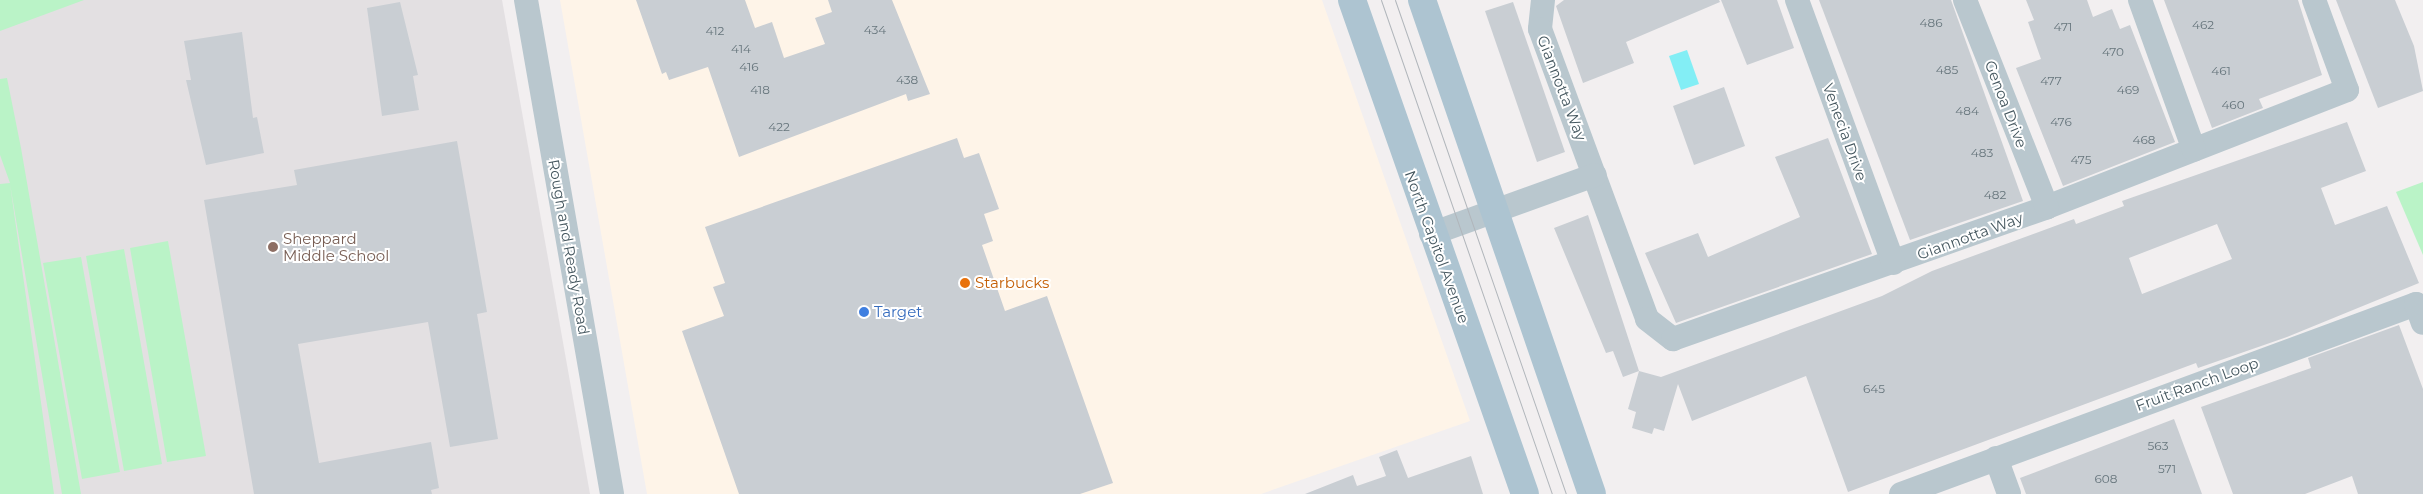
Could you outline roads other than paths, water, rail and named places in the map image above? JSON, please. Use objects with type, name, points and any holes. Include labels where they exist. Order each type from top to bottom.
[{"type":"main road","name":"North Capitol Avenue","points":[[1352,0],[1430,234],[1525,494]]},
{"type":"main road","points":[[1422,0],[1592,494]]},
{"type":"street","name":"Rough and Ready Road","points":[[526,0],[612,494]]},
{"type":"street","name":"Giannotta Way","points":[[1543,0],[1540,29],[1647,318],[1673,339],[2047,207],[2347,90],[2314,0]]},
{"type":"street","name":"Venecia Drive","points":[[1797,0],[1892,263]]},
{"type":"street","name":"Genoa Drive","points":[[1966,0],[2047,207]]},
{"type":"street","points":[[2140,0],[2194,150]]},
{"type":"street","points":[[1430,234],[1595,175]]},
{"type":"street","name":"Fruit Ranch Loop","points":[[1996,458],[2416,304],[2423,323]]},
{"type":"street","points":[[1901,494],[1996,458],[2009,494]]},
{"type":"water","points":[[1687,50],[1699,84],[1681,90],[1669,56]]},
{"type":"tram line","points":[[1381,0],[1552,494]]},
{"type":"tram line","points":[[1395,0],[1566,494]]},
{"type":"place","name":"Sheppard Middle School","points":[[273,247]]},
{"type":"place","name":"Starbucks","points":[[965,283]]},
{"type":"place","name":"Target","points":[[864,312]]}]
